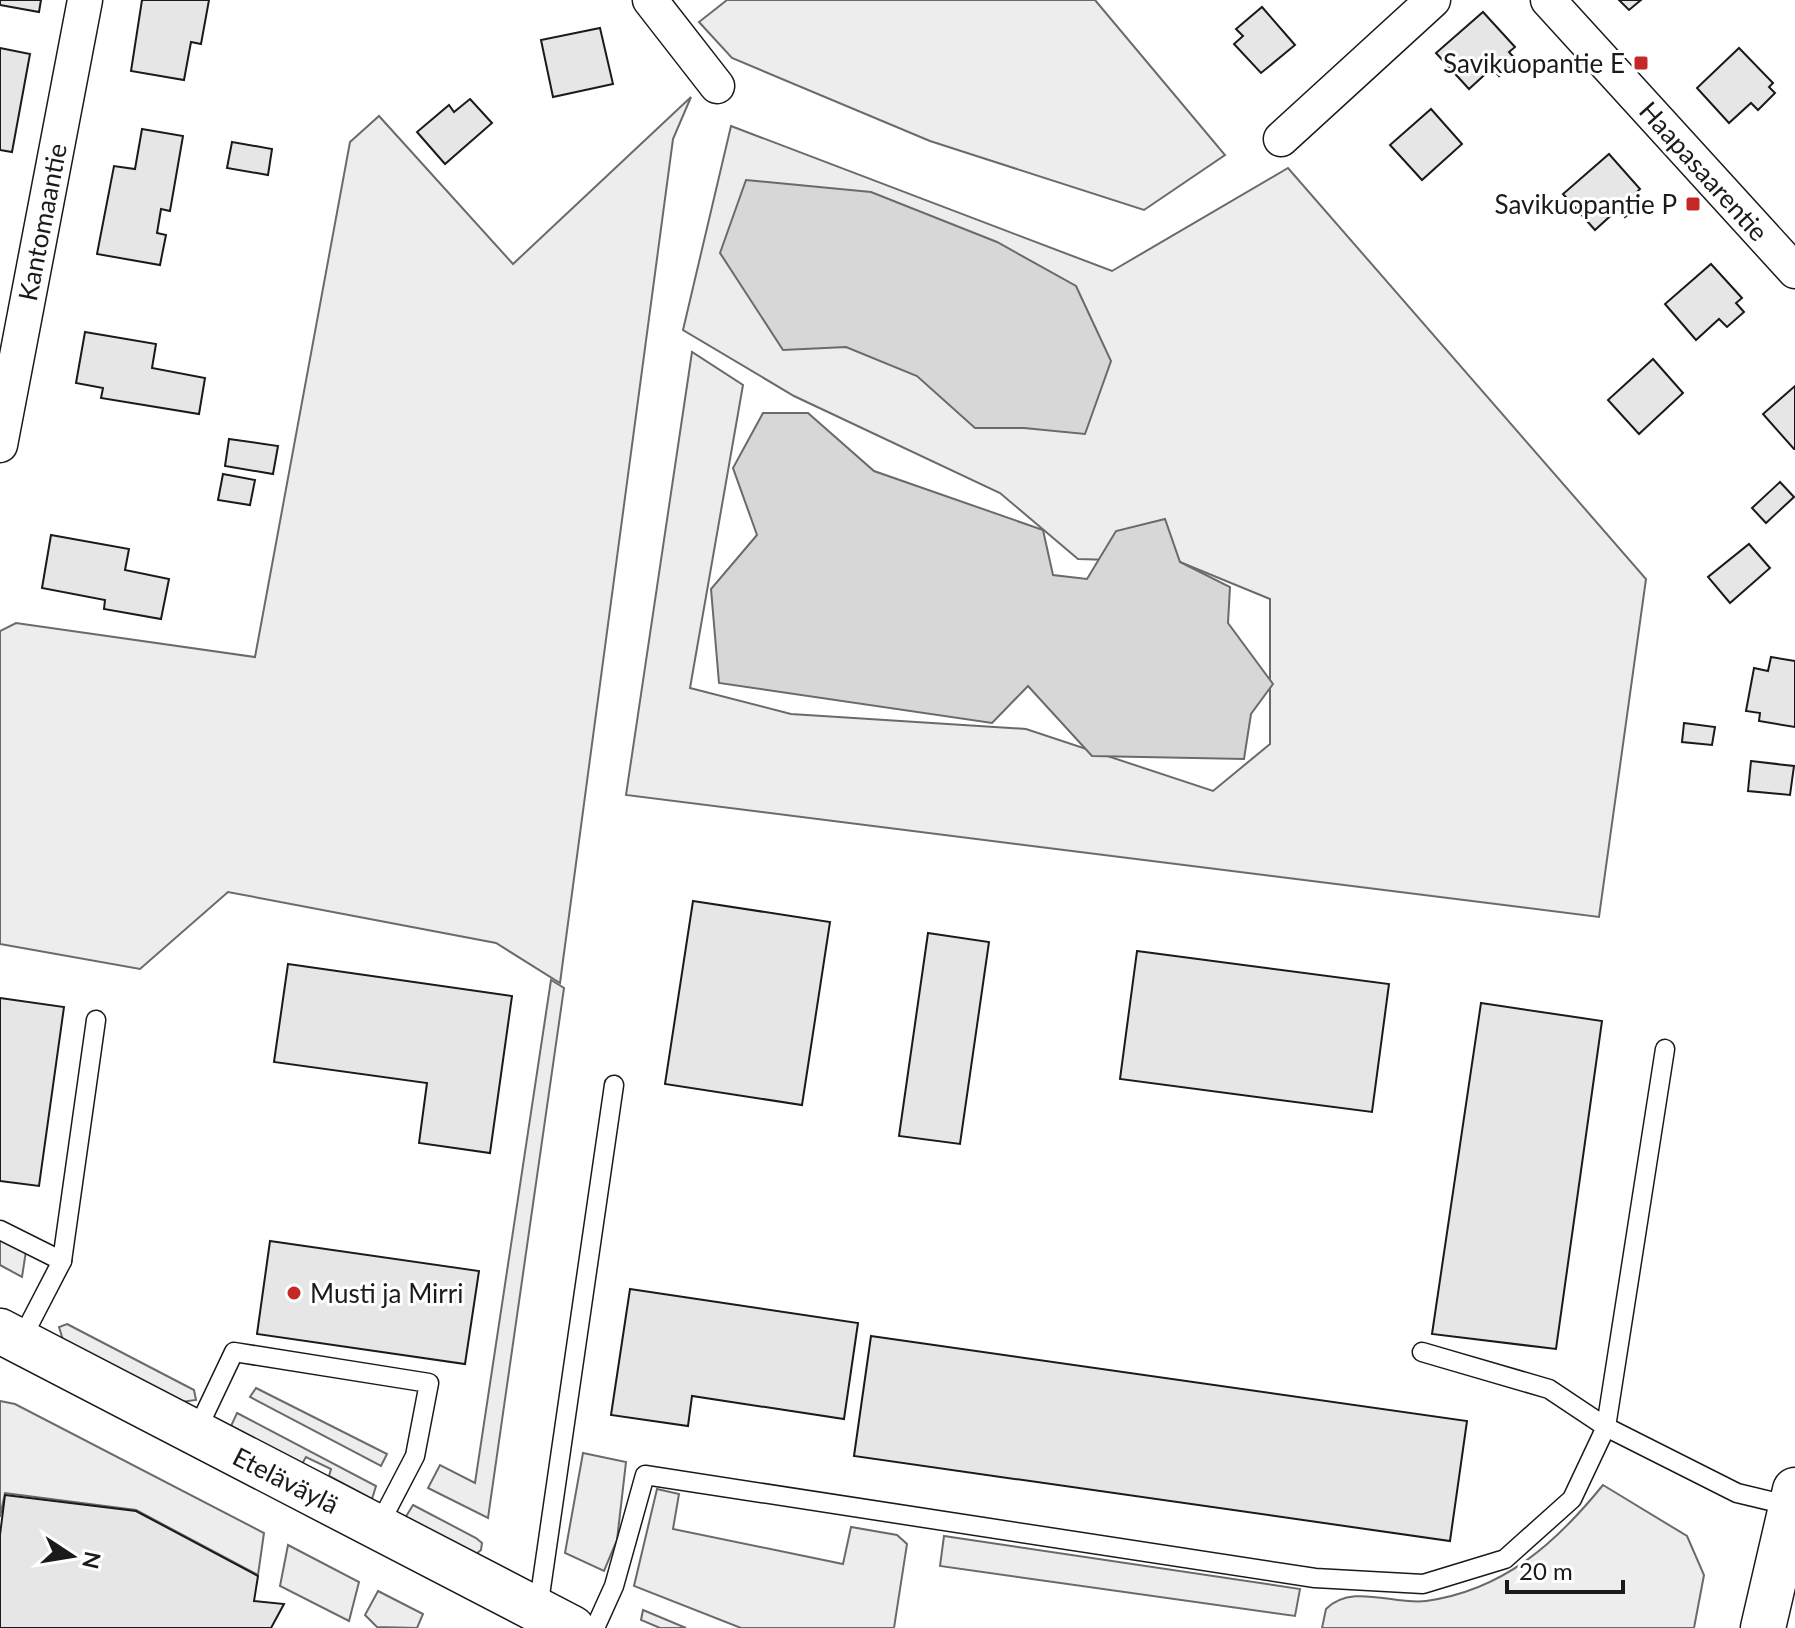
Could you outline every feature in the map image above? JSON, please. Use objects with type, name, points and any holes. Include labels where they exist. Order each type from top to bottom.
[{"type":"main road","name":"Eteläväylä","points":[[10,1336],[378,1527],[548,1622]]},
{"type":"main road","points":[[1763,1628],[1793,1498]]},
{"type":"street","name":"Kantomaantie","points":[[0,445],[85,0]]},
{"type":"street","points":[[650,0],[717,86]]},
{"type":"street","points":[[1281,139],[1433,0]]},
{"type":"street","name":"Haapasaarentie","points":[[1548,0],[1795,271]]},
{"type":"lane","points":[[10,1336],[62,1261],[96,1020]]},
{"type":"lane","points":[[595,1628],[614,1586],[645,1475],[1315,1578],[1423,1584],[1505,1559],[1572,1499],[1606,1427],[1665,1049]]},
{"type":"lane","points":[[548,1622],[614,1085]]},
{"type":"lane","points":[[0,1230],[62,1261]]},
{"type":"lane","points":[[195,1433],[234,1352],[429,1383],[415,1456],[378,1527]]},
{"type":"lane","points":[[1422,1352],[1549,1389],[1606,1427],[1737,1493],[1793,1498]]},
{"type":"shaded area","points":[[727,0],[1095,0],[1225,155],[1144,210],[930,141],[732,58],[699,22]]},
{"type":"shaded area","points":[[691,97],[673,139],[560,983],[496,943],[228,892],[140,969],[0,944],[0,631],[16,623],[255,657],[350,142],[379,116],[513,264]]},
{"type":"shaded area","points":[[731,126],[1112,271],[1288,168],[1646,579],[1599,917],[626,795],[692,352],[743,385],[690,688],[791,714],[1026,729],[1213,791],[1270,744],[1270,599],[1180,562],[1078,559],[1000,493],[794,396],[683,330]]},
{"type":"shaded area","points":[[746,180],[871,192],[997,242],[1076,286],[1111,361],[1085,434],[1024,428],[975,428],[917,376],[846,347],[783,350],[720,253]]},
{"type":"shaded area","points":[[763,413],[808,413],[874,471],[1043,530],[1053,575],[1087,579],[1116,531],[1165,519],[1180,562],[1230,587],[1228,623],[1273,684],[1251,714],[1244,759],[1092,756],[1028,686],[992,723],[719,683],[711,589],[757,535],[733,468]]},
{"type":"shaded area","points":[[551,980],[564,988],[488,1518],[428,1488],[440,1465],[475,1483]]},
{"type":"shaded area","points":[[0,1238],[26,1251],[22,1277],[0,1265]]},
{"type":"shaded area","points":[[67,1324],[194,1390],[196,1400],[181,1402],[63,1340],[59,1327]]},
{"type":"shaded area","points":[[256,1388],[387,1454],[381,1466],[250,1397]]},
{"type":"shaded area","points":[[0,1401],[15,1404],[264,1533],[258,1575],[136,1510],[5,1493],[0,1517]]},
{"type":"shaded area","points":[[237,1413],[376,1486],[372,1499],[329,1476],[331,1469],[306,1457],[302,1464],[231,1426]]},
{"type":"shaded area","points":[[583,1453],[626,1462],[617,1540],[604,1571],[565,1553]]},
{"type":"shaded area","points":[[1603,1485],[1687,1536],[1704,1575],[1694,1628],[1322,1628],[1326,1609],[1348,1597],[1426,1601],[1454,1595],[1504,1575],[1547,1544]]},
{"type":"shaded area","points":[[657,1489],[679,1494],[673,1529],[843,1564],[851,1527],[897,1535],[907,1544],[894,1628],[741,1628],[634,1586]]},
{"type":"shaded area","points":[[413,1505],[476,1538],[482,1543],[481,1550],[476,1554],[405,1518]]},
{"type":"shaded area","points":[[944,1536],[1300,1589],[1295,1616],[940,1566]]},
{"type":"shaded area","points":[[288,1545],[359,1582],[349,1621],[280,1586]]},
{"type":"shaded area","points":[[378,1591],[423,1614],[417,1628],[377,1627],[365,1615]]},
{"type":"shaded area","points":[[643,1610],[686,1628],[660,1628],[641,1620]]},
{"type":"building","points":[[0,0],[41,0],[39,12],[0,5]]},
{"type":"building","points":[[142,0],[209,0],[201,44],[191,42],[184,80],[131,71]]},
{"type":"building","points":[[1619,0],[1641,0],[1629,10]]},
{"type":"building","points":[[1262,7],[1295,45],[1261,73],[1234,44],[1243,36],[1236,29]]},
{"type":"building","points":[[1483,12],[1515,47],[1509,52],[1517,61],[1499,76],[1492,68],[1469,89],[1436,53]]},
{"type":"building","points":[[600,28],[613,84],[553,97],[541,40]]},
{"type":"building","points":[[0,48],[30,54],[12,152],[0,150]]},
{"type":"building","points":[[1739,48],[1773,83],[1769,87],[1775,93],[1758,110],[1751,103],[1729,123],[1697,88]]},
{"type":"building","points":[[470,99],[492,123],[445,164],[417,132],[449,105],[454,112]]},
{"type":"building","points":[[1431,109],[1462,144],[1422,180],[1390,145]]},
{"type":"building","points":[[142,129],[183,136],[170,211],[161,209],[157,233],[166,235],[160,265],[97,254],[114,166],[135,169]]},
{"type":"building","points":[[232,142],[272,149],[268,175],[227,168]]},
{"type":"building","points":[[1609,154],[1640,189],[1635,194],[1643,202],[1625,217],[1618,209],[1595,230],[1563,194]]},
{"type":"building","points":[[1711,264],[1742,298],[1736,303],[1744,312],[1727,327],[1719,319],[1696,340],[1665,304]]},
{"type":"building","points":[[85,332],[156,344],[152,368],[205,378],[199,414],[101,398],[103,388],[76,383]]},
{"type":"building","points":[[1653,359],[1683,393],[1639,434],[1608,400]]},
{"type":"building","points":[[1795,386],[1795,449],[1794,449],[1763,414]]},
{"type":"building","points":[[229,439],[278,446],[273,474],[225,466]]},
{"type":"building","points":[[223,474],[255,480],[250,505],[218,500]]},
{"type":"building","points":[[1780,482],[1794,497],[1766,523],[1752,508]]},
{"type":"building","points":[[51,535],[129,549],[125,570],[169,579],[161,619],[104,609],[105,600],[42,588]]},
{"type":"building","points":[[1749,544],[1770,568],[1730,603],[1708,577]]},
{"type":"building","points":[[1771,657],[1795,661],[1795,727],[1759,721],[1760,713],[1746,711],[1754,668],[1768,671]]},
{"type":"building","points":[[1684,723],[1715,727],[1712,745],[1682,742]]},
{"type":"building","points":[[1751,761],[1794,766],[1790,795],[1748,791]]},
{"type":"building","points":[[693,901],[830,922],[802,1105],[665,1084]]},
{"type":"building","points":[[928,933],[989,942],[960,1144],[899,1136]]},
{"type":"building","points":[[1137,951],[1389,984],[1372,1112],[1120,1079]]},
{"type":"building","points":[[288,964],[512,996],[490,1153],[419,1143],[427,1083],[274,1062]]},
{"type":"building","points":[[0,998],[64,1007],[39,1186],[0,1181]]},
{"type":"building","points":[[1481,1003],[1602,1021],[1556,1349],[1432,1334]]},
{"type":"building","points":[[270,1241],[479,1271],[465,1364],[257,1334]]},
{"type":"building","points":[[630,1289],[858,1323],[844,1419],[692,1396],[688,1426],[611,1415]]},
{"type":"building","points":[[871,1336],[1467,1421],[1450,1541],[854,1456]]},
{"type":"building","points":[[5,1495],[136,1511],[258,1576],[254,1601],[284,1604],[271,1628],[0,1628],[0,1535]]},
{"type":"place","name":"Savikuopantie E","points":[[1641,63]]},
{"type":"place","name":"Savikuopantie P","points":[[1693,204]]},
{"type":"place","name":"Musti ja Mirri","points":[[294,1293]]}]
